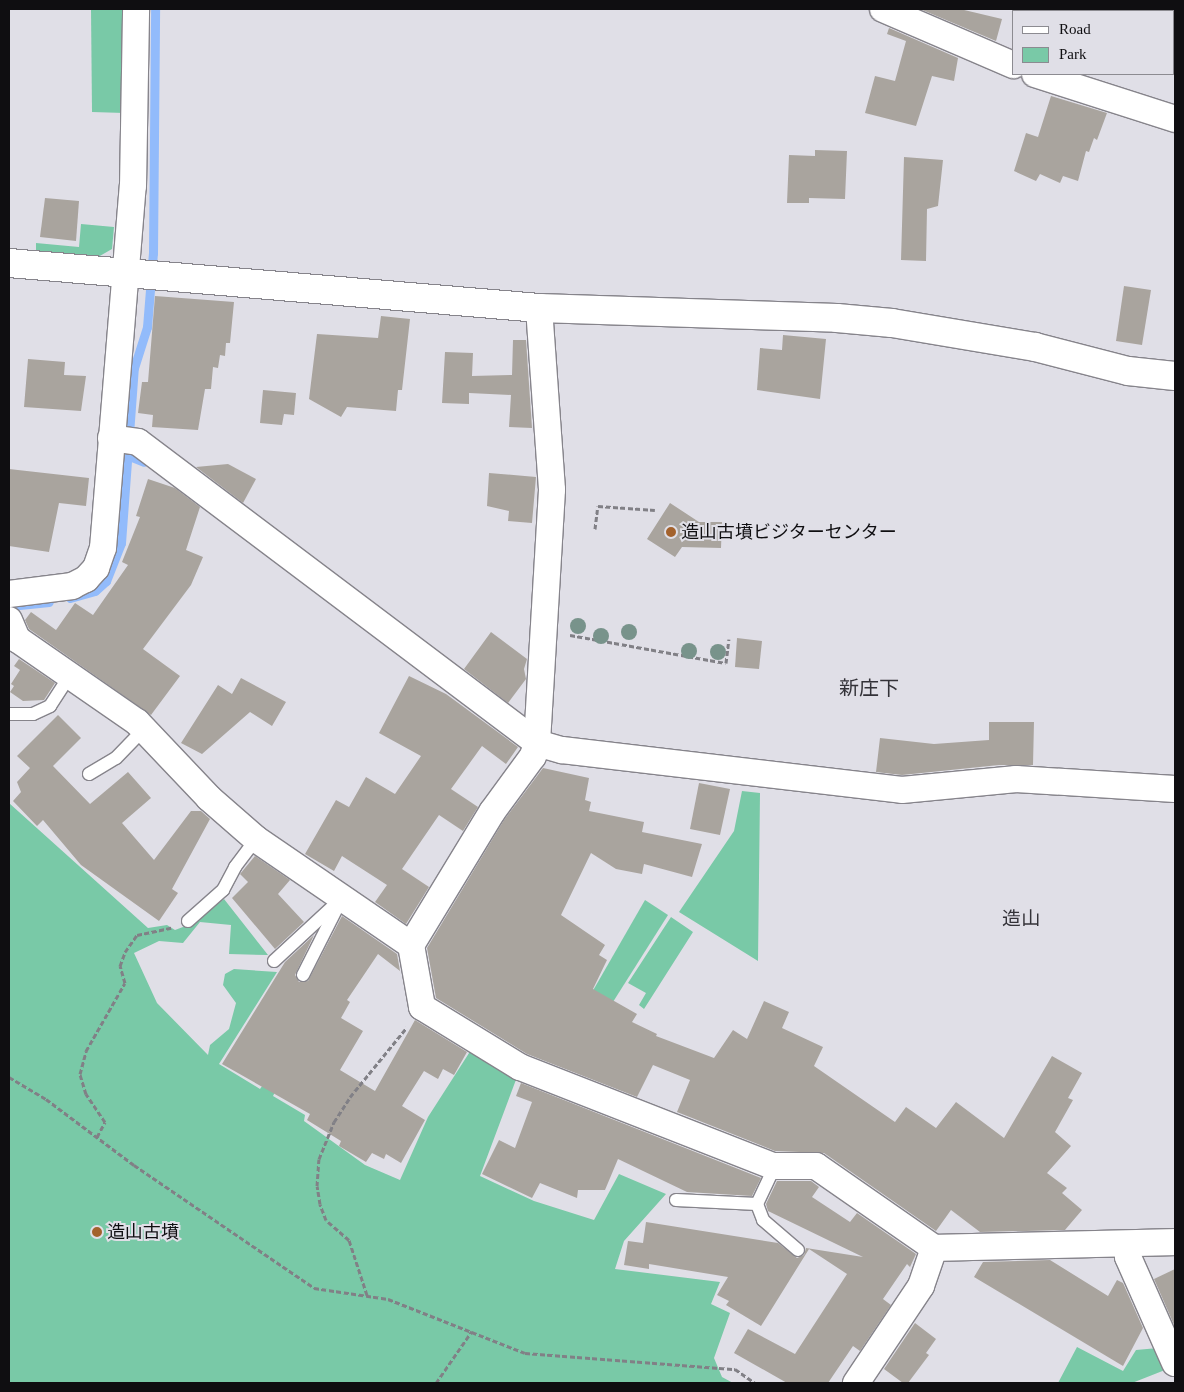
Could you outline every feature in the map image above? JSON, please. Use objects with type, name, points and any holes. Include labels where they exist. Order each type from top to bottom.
[{"type":"street","points":[[9,594],[72,586],[86,579],[96,568],[103,548],[123,439],[142,275],[133,186],[136,9]]},
{"type":"street","points":[[883,9],[1012,65]]},
{"type":"street","points":[[1038,75],[1175,119]]},
{"type":"street","points":[[9,263],[539,308],[818,317],[892,323],[1035,347],[1128,371],[1175,376]]},
{"type":"street","points":[[539,308],[552,490],[545,630],[535,749],[492,812],[411,945],[422,1007],[520,1067],[775,1166],[816,1166],[934,1248],[1175,1242]]},
{"type":"street","points":[[123,439],[535,749],[562,750],[902,790],[1016,779],[1175,789]]},
{"type":"street","points":[[9,620],[17,639],[113,703],[144,729],[209,798],[256,839],[411,945]]},
{"type":"street","points":[[1126,1244],[1128,1257],[1175,1363]]},
{"type":"street","points":[[856,1383],[921,1286],[934,1248]]},
{"type":"lane","points":[[9,714],[33,714],[50,706],[70,674]]},
{"type":"lane","points":[[89,774],[109,764],[144,729]]},
{"type":"lane","points":[[188,921],[223,890],[234,867],[256,839]]},
{"type":"lane","points":[[274,961],[343,897]]},
{"type":"lane","points":[[303,975],[343,897]]},
{"type":"lane","points":[[775,1166],[758,1204],[763,1220],[798,1250]]},
{"type":"lane","points":[[676,1200],[758,1204]]},
{"type":"path","points":[[595,529],[598,506],[655,510]]},
{"type":"path","points":[[545,630],[726,664],[729,639]]},
{"type":"path","points":[[97,1137],[105,1122],[86,1094],[80,1074],[86,1051],[124,983],[120,966],[124,952],[137,935],[158,933],[188,921]]},
{"type":"path","points":[[367,1295],[349,1240],[326,1220],[320,1204],[317,1186],[319,1160],[334,1122],[350,1097],[422,1007]]},
{"type":"path","points":[[9,1077],[46,1099],[97,1137],[314,1288],[367,1295],[419,1309],[525,1353],[735,1369],[755,1383]]},
{"type":"path","points":[[436,1383],[472,1331]]},
{"type":"green space","points":[[91,9],[128,9],[124,113],[92,112]]},
{"type":"green space","points":[[81,224],[114,227],[112,249],[98,257],[36,252],[36,243],[79,247]]},
{"type":"green space","points":[[742,791],[760,793],[758,961],[679,912],[734,831]]},
{"type":"green space","points":[[9,803],[148,928],[167,925],[175,930],[191,924],[224,899],[268,955],[229,954],[231,925],[200,922],[183,943],[159,941],[134,953],[157,1003],[208,1055],[210,1045],[229,1029],[236,1003],[223,985],[225,974],[234,969],[277,972],[219,1064],[260,1089],[265,1082],[277,1088],[273,1096],[305,1115],[304,1121],[365,1165],[400,1180],[428,1117],[471,1050],[517,1077],[480,1176],[534,1201],[594,1220],[619,1174],[666,1194],[624,1241],[615,1269],[720,1282],[711,1304],[730,1313],[714,1358],[722,1377],[733,1383],[9,1383]]},
{"type":"green space","points":[[645,900],[668,915],[606,1013],[587,1001]]},
{"type":"green space","points":[[671,917],[693,932],[644,1009],[639,1005],[646,993],[628,983]]},
{"type":"green space","points":[[1077,1347],[1123,1371],[1136,1350],[1158,1348],[1165,1370],[1132,1383],[1058,1383]]},
{"type":"building","points":[[920,9],[960,9],[1002,19],[996,41]]},
{"type":"building","points":[[889,28],[958,58],[954,81],[932,76],[916,126],[865,113],[875,76],[895,81],[906,41],[887,34]]},
{"type":"building","points":[[1051,96],[1107,113],[1097,140],[1094,138],[1089,152],[1086,151],[1078,181],[1063,176],[1060,183],[1040,174],[1036,181],[1014,171],[1026,133],[1038,137]]},
{"type":"building","points":[[815,150],[847,151],[845,199],[809,198],[809,203],[787,203],[789,155],[815,156]]},
{"type":"building","points":[[904,157],[943,160],[938,206],[927,209],[926,261],[901,260]]},
{"type":"building","points":[[45,198],[79,201],[76,241],[40,237]]},
{"type":"building","points":[[1124,286],[1151,290],[1142,345],[1116,341]]},
{"type":"building","points":[[155,296],[234,302],[230,343],[226,343],[225,356],[220,355],[218,368],[213,367],[211,389],[205,389],[198,430],[152,427],[153,415],[138,413],[142,382],[148,382]]},
{"type":"building","points":[[381,316],[410,319],[402,390],[398,390],[396,411],[347,407],[341,417],[309,399],[317,334],[378,338]]},
{"type":"building","points":[[783,335],[826,339],[820,399],[757,390],[760,348],[782,350]]},
{"type":"building","points":[[513,340],[526,340],[532,428],[509,427],[511,395],[469,393],[469,404],[442,403],[445,352],[473,353],[472,376],[512,375]]},
{"type":"building","points":[[28,359],[65,362],[64,375],[86,376],[81,411],[24,407]]},
{"type":"building","points":[[263,390],[296,393],[294,415],[284,414],[282,425],[260,423]]},
{"type":"building","points":[[228,464],[256,479],[243,503],[196,467]]},
{"type":"building","points":[[9,469],[89,478],[86,506],[59,503],[49,552],[9,546]]},
{"type":"building","points":[[489,473],[536,477],[532,523],[508,521],[509,511],[487,506]]},
{"type":"building","points":[[148,479],[175,488],[200,507],[186,550],[203,557],[191,585],[143,649],[180,676],[151,715],[29,629],[25,620],[31,612],[56,630],[75,603],[93,615],[128,565],[122,562],[140,517],[136,516]]},
{"type":"building","points":[[670,503],[699,522],[722,522],[721,548],[682,547],[675,557],[647,539]]},
{"type":"building","points":[[491,632],[527,659],[524,669],[526,679],[508,703],[464,669]]},
{"type":"building","points":[[737,638],[762,641],[759,669],[735,667]]},
{"type":"building","points":[[19,659],[55,683],[44,700],[23,701],[10,692],[14,686],[11,684],[20,670],[14,666]]},
{"type":"building","points":[[409,676],[446,694],[518,747],[506,764],[482,746],[451,789],[478,807],[463,831],[439,815],[402,869],[429,887],[406,924],[375,902],[387,885],[342,856],[334,871],[305,854],[336,800],[349,807],[366,777],[395,794],[421,756],[379,733]]},
{"type":"building","points":[[241,678],[286,702],[272,726],[250,712],[202,754],[181,743],[218,685],[232,694]]},
{"type":"building","points":[[58,715],[81,738],[53,766],[90,804],[128,772],[151,798],[122,823],[154,860],[191,811],[201,811],[210,819],[172,889],[178,893],[159,921],[81,865],[43,820],[37,826],[13,801],[21,792],[17,782],[30,768],[17,756]]},
{"type":"building","points":[[989,722],[1034,722],[1033,765],[999,765],[902,775],[876,772],[880,738],[934,744],[989,740]]},
{"type":"building","points":[[543,768],[589,778],[585,800],[591,802],[589,811],[644,822],[642,832],[702,844],[692,877],[644,864],[642,874],[616,869],[591,853],[561,915],[605,945],[599,955],[607,960],[593,989],[637,1014],[632,1022],[657,1034],[656,1036],[714,1058],[733,1030],[747,1039],[764,1001],[789,1012],[782,1028],[823,1047],[814,1066],[895,1122],[906,1107],[936,1128],[956,1102],[1004,1138],[1052,1056],[1082,1073],[1068,1098],[1073,1100],[1055,1132],[1071,1146],[1047,1173],[1067,1188],[1062,1193],[1082,1210],[1065,1230],[980,1232],[951,1210],[936,1231],[824,1153],[775,1151],[677,1112],[690,1080],[653,1065],[637,1097],[527,1054],[436,998],[427,948],[504,820]]},
{"type":"building","points":[[699,783],[730,789],[720,835],[690,829]]},
{"type":"building","points":[[255,856],[290,880],[278,894],[304,922],[275,949],[232,898],[248,882],[240,874]]},
{"type":"building","points":[[342,916],[397,954],[400,971],[378,954],[347,1000],[350,1002],[341,1018],[363,1031],[340,1070],[375,1091],[415,1020],[467,1052],[454,1075],[443,1069],[438,1079],[424,1071],[402,1106],[425,1120],[401,1163],[386,1154],[384,1159],[372,1153],[366,1162],[339,1146],[341,1141],[307,1120],[310,1114],[222,1064],[285,962],[314,935],[295,975],[299,982],[308,981]]},
{"type":"building","points":[[521,1083],[761,1178],[752,1196],[687,1192],[618,1159],[605,1190],[578,1190],[577,1198],[540,1183],[532,1198],[482,1174],[499,1140],[515,1148],[532,1102],[516,1096]]},
{"type":"building","points":[[777,1181],[811,1181],[819,1187],[812,1197],[850,1222],[857,1213],[916,1254],[910,1267],[907,1264],[883,1299],[891,1305],[860,1351],[853,1346],[828,1383],[787,1383],[734,1353],[748,1329],[795,1354],[847,1274],[809,1249],[761,1326],[726,1305],[729,1301],[717,1295],[728,1277],[649,1264],[649,1269],[624,1265],[628,1241],[643,1243],[646,1222],[778,1243],[797,1258],[804,1255],[806,1248],[863,1257],[768,1211],[766,1204]]},
{"type":"building","points":[[1050,1260],[1108,1296],[1117,1280],[1123,1283],[1143,1328],[1123,1366],[974,1277],[983,1262]]},
{"type":"building","points":[[1175,1269],[1175,1327],[1154,1279]]},
{"type":"building","points":[[915,1323],[936,1339],[926,1353],[929,1355],[908,1383],[903,1383],[884,1369]]},
{"type":"waterway","points":[[70,598],[95,591],[106,581],[121,543],[134,368],[147,327],[153,253],[155,9]]},
{"type":"waterway","points":[[127,455],[144,462]]},
{"type":"waterway","points":[[10,606],[49,602]]},
{"type":"place","name":"造山古墳ビジターセンター","points":[[671,532]]},
{"type":"place","name":"造山古墳","points":[[97,1232]]},
{"type":"district","name":"新庄下","points":[[869,688]]},
{"type":"district","name":"造山","points":[[1021,919]]}]
